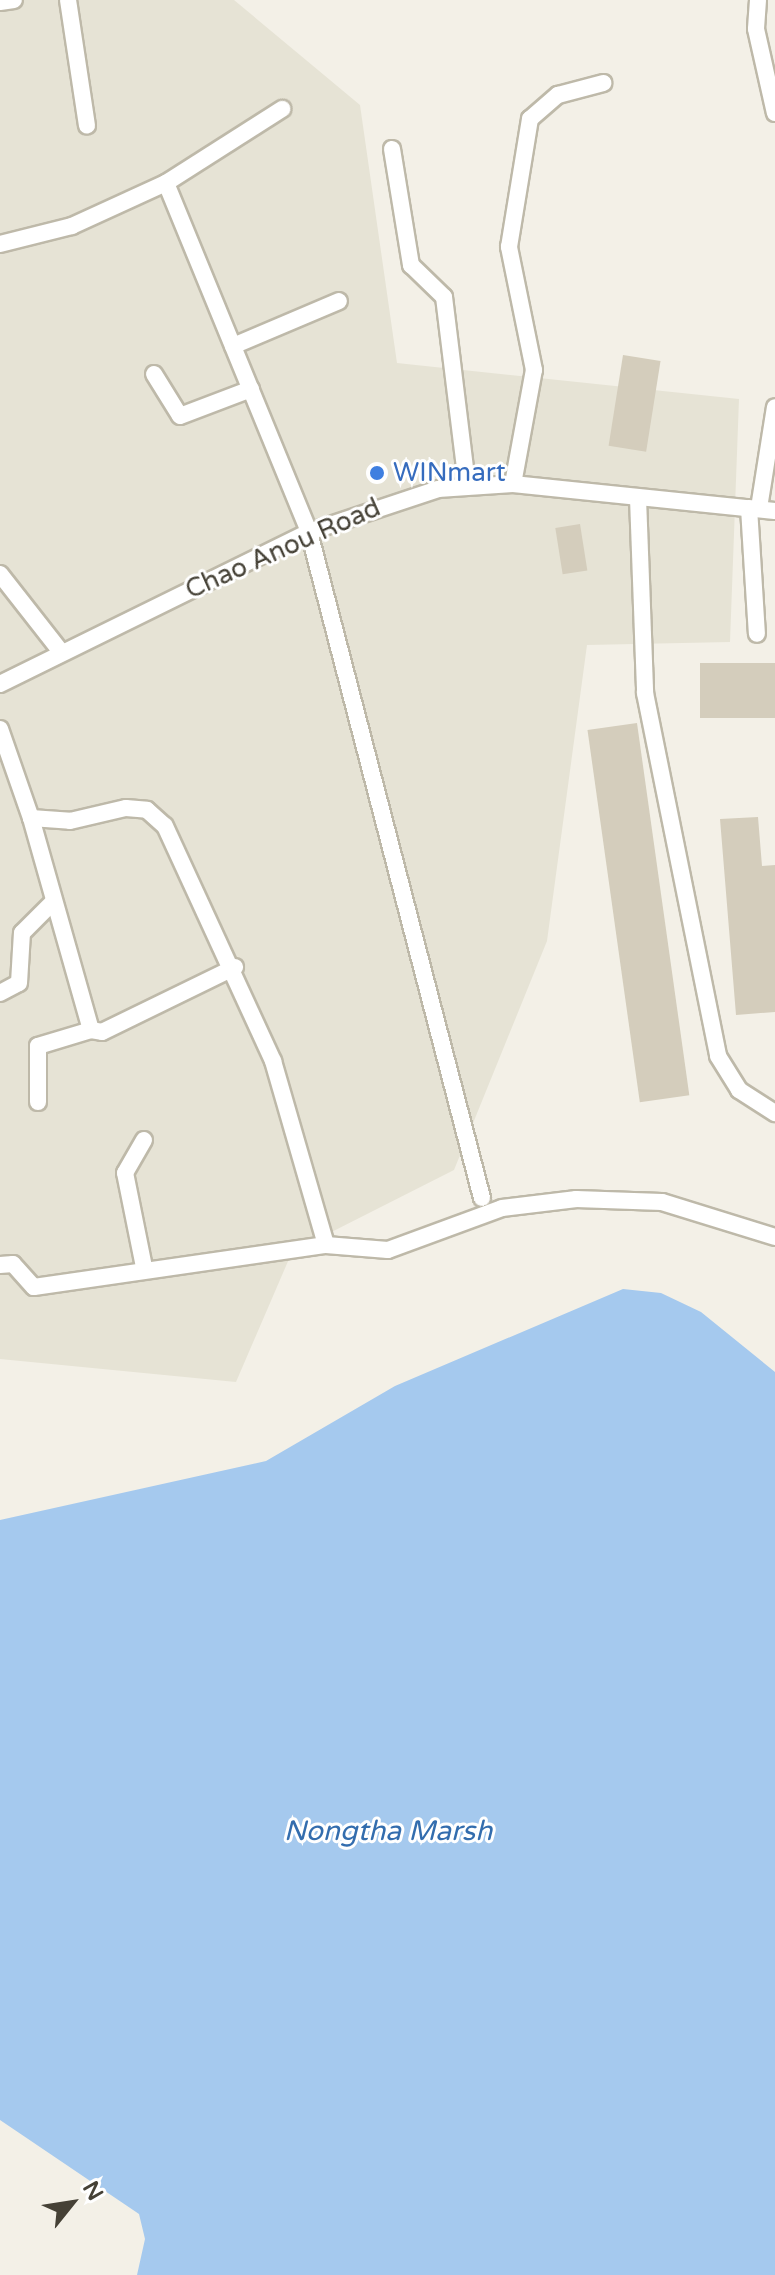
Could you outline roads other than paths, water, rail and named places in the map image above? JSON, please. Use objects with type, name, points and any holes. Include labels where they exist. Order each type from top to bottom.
[{"type":"street","points":[[0,2],[14,0]]},
{"type":"street","points":[[68,0],[87,126]]},
{"type":"street","points":[[758,0],[756,29],[775,113]]},
{"type":"street","points":[[513,484],[534,370],[509,247],[530,119],[558,95],[603,83]]},
{"type":"street","points":[[0,244],[72,226],[166,183],[282,109]]},
{"type":"street","points":[[392,149],[411,265],[444,297],[467,485]]},
{"type":"street","points":[[166,183],[309,532],[482,1198]]},
{"type":"street","points":[[233,346],[339,301]]},
{"type":"street","points":[[154,374],[180,416],[251,389]]},
{"type":"street","points":[[757,634],[761,509],[775,407]]},
{"type":"street","name":"Chao Anou Road","points":[[0,684],[309,532],[384,503],[467,485],[513,484],[761,509]]},
{"type":"street","points":[[638,498],[645,693],[718,1056],[739,1090],[775,1113]]},
{"type":"street","points":[[0,574],[62,653]]},
{"type":"street","points":[[0,729],[31,818],[91,1030]]},
{"type":"street","points":[[31,818],[48,824],[147,810],[165,826],[235,967],[273,1061],[326,1245]]},
{"type":"street","points":[[0,993],[19,983],[22,933],[53,902]]},
{"type":"street","points":[[38,1102],[38,1046],[91,1030],[102,1032],[235,967]]},
{"type":"street","points":[[144,1140],[125,1173],[144,1267]]},
{"type":"street","points":[[0,1265],[13,1264],[34,1287],[144,1267],[326,1245],[388,1250],[502,1208],[576,1199],[662,1202],[775,1237]]},
{"type":"water","name":"Nongtha Marsh","points":[[623,1289],[661,1293],[701,1312],[775,1372],[775,2275],[137,2275],[145,2239],[139,2214],[0,2120],[0,1520],[266,1461],[395,1386]]},
{"type":"place","name":"WINmart","points":[[377,473]]}]
